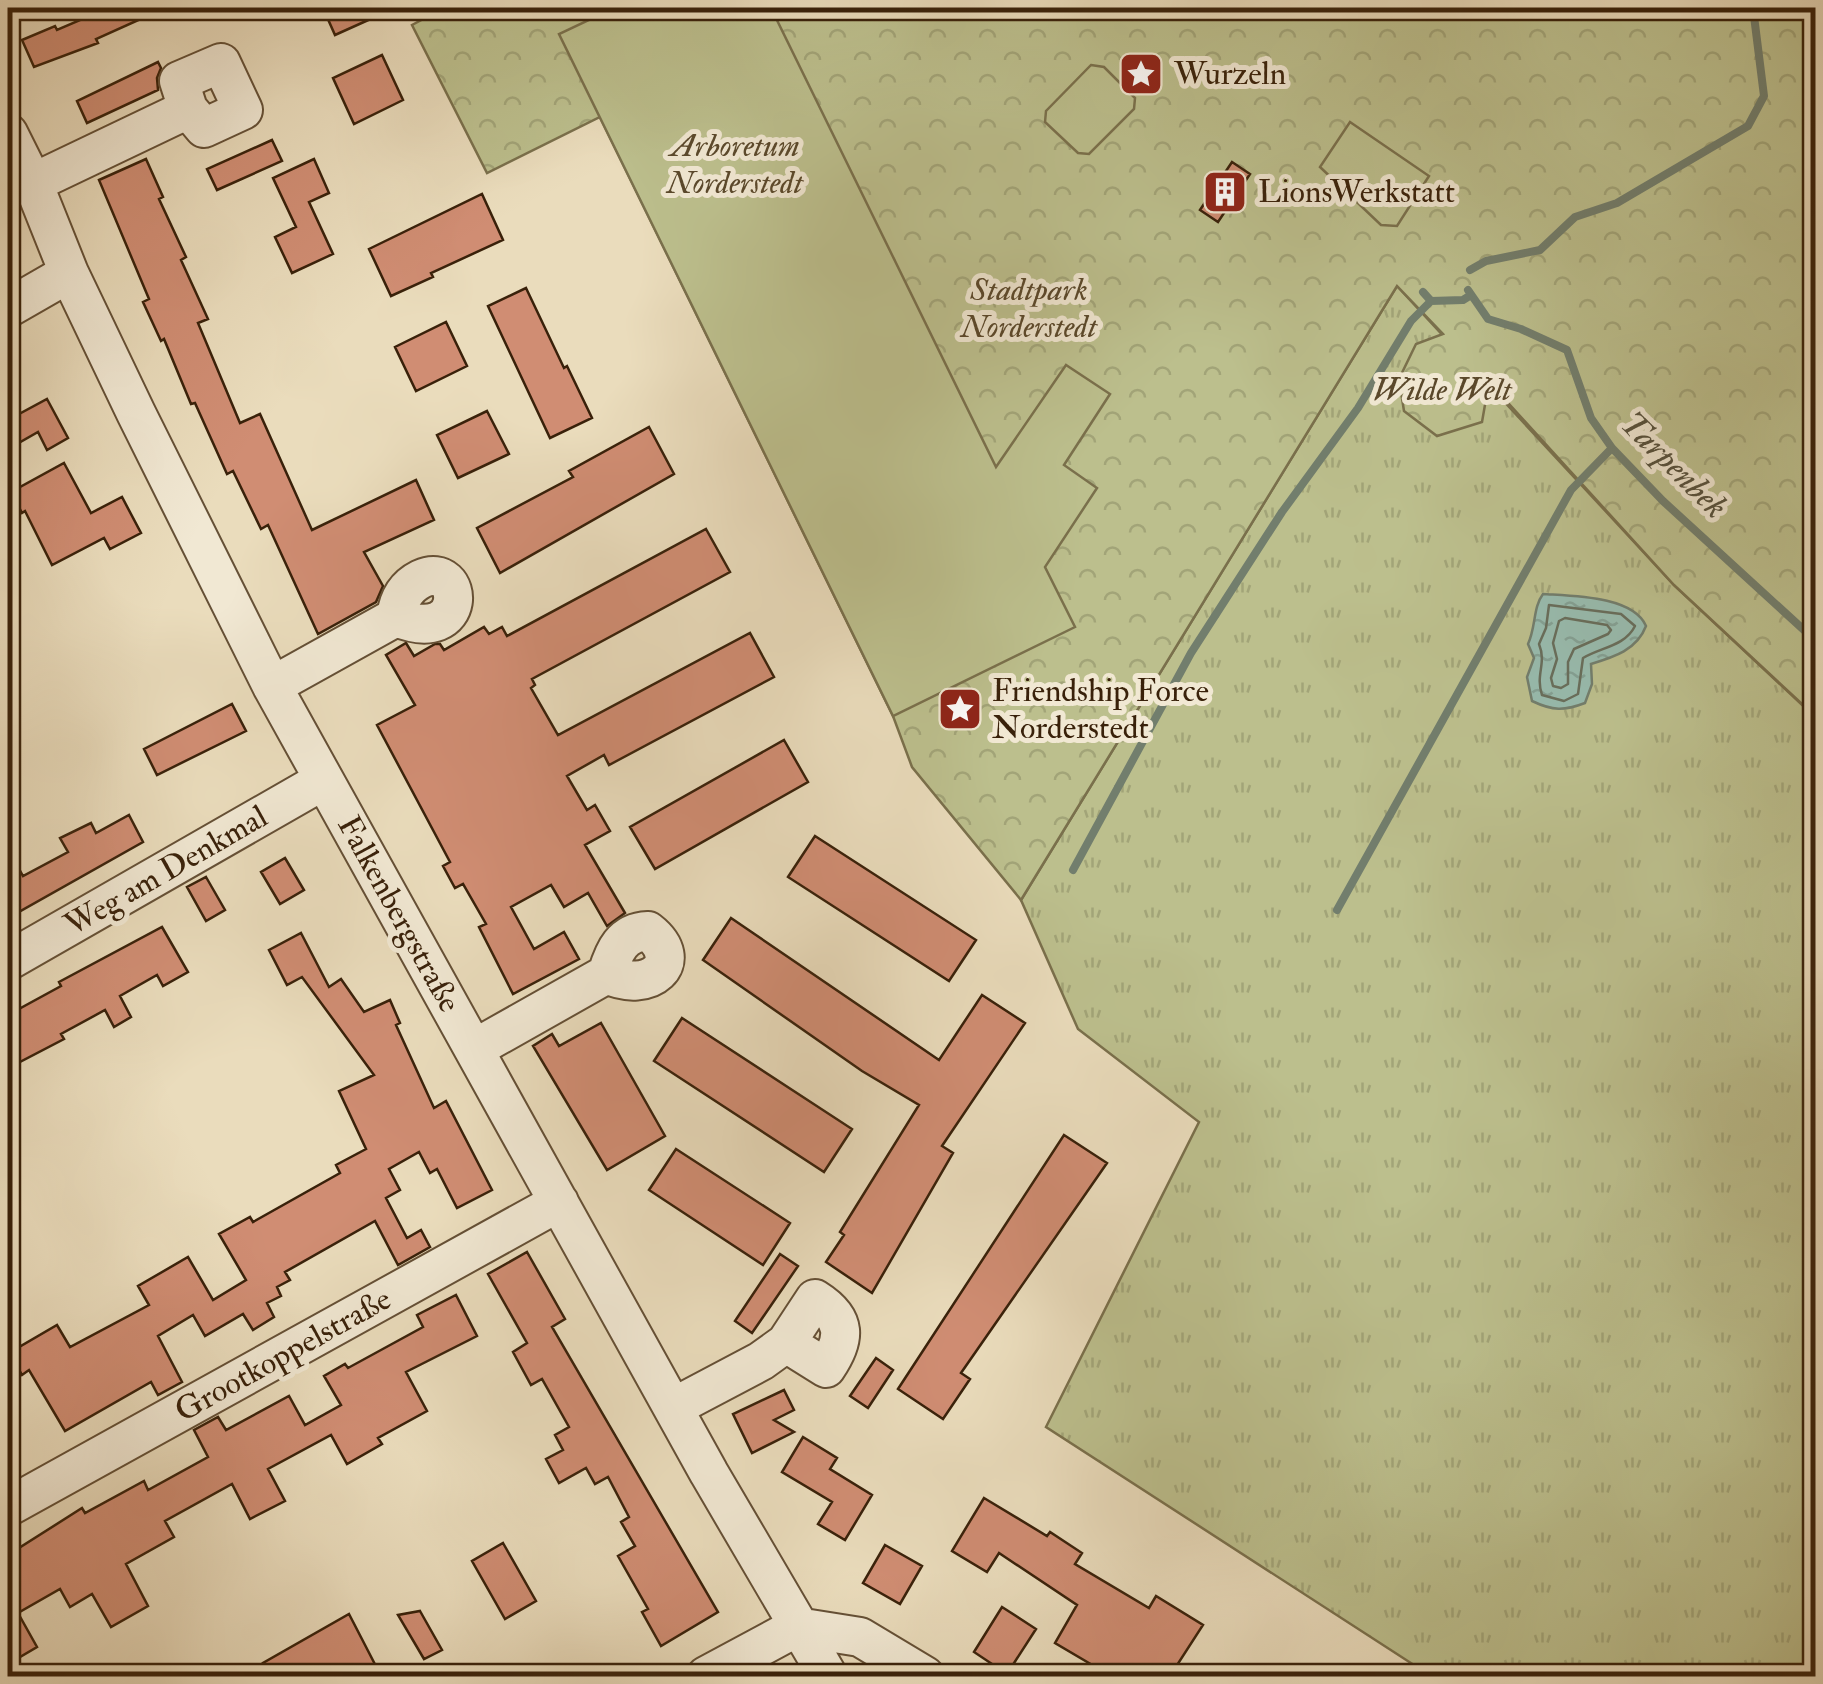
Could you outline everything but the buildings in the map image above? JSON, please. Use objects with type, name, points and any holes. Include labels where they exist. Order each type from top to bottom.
[{"type":"street","points":[[33,182],[188,109]]},
{"type":"street","name":"Falkenbergstraße","points":[[8,133],[33,182],[69,272],[272,686],[797,1627],[828,1676]]},
{"type":"street","points":[[8,308],[69,272]]},
{"type":"street","points":[[272,686],[396,618]]},
{"type":"street","name":"Weg am Denkmal","points":[[8,961],[324,780]]},
{"type":"street","points":[[474,1049],[607,974]]},
{"type":"street","name":"Grootkoppelstraße","points":[[8,1507],[559,1202]]},
{"type":"street","points":[[674,1407],[761,1361],[786,1343]]},
{"type":"street","points":[[706,1676],[797,1627],[860,1637],[925,1676]]},
{"type":"green space","name":"Stadtpark Norderstedt","points":[[425,8],[1815,8],[1815,716],[1674,585],[1489,382],[1482,422],[1437,436],[1404,411],[1399,379],[1416,344],[1443,334],[1397,286],[1021,900],[912,767],[893,716],[600,117],[487,173],[412,25],[429,16]]},
{"type":"green space","name":"Arboretum Norderstedt","points":[[614,8],[771,8],[996,467],[1066,365],[1110,394],[1064,465],[1097,488],[1045,567],[1075,627],[893,716],[559,34]]},
{"type":"green space","points":[[1091,65],[1104,67],[1135,98],[1134,109],[1089,154],[1078,153],[1045,122],[1046,111]]},
{"type":"green space","points":[[1350,122],[1429,176],[1397,226],[1381,225],[1320,167]]},
{"type":"green space","name":"Wilde Welt","points":[[1397,286],[1674,585],[1815,717],[1815,1676],[1431,1676],[1046,1427],[1199,1122],[1078,1029],[1021,900]]},
{"type":"water","points":[[1543,594],[1616,603],[1639,616],[1646,626],[1631,647],[1591,664],[1592,684],[1585,703],[1578,706],[1559,709],[1532,701],[1527,677],[1534,658],[1528,644]]},
{"type":"waterway","name":"Tarpenbek","points":[[1470,270],[1486,261],[1540,250],[1575,217],[1617,203],[1748,126],[1764,96],[1753,8]]},
{"type":"waterway","name":"Tarpenbek","points":[[1468,290],[1488,319],[1567,350],[1591,418],[1612,448],[1663,501],[1816,641]]},
{"type":"waterway","points":[[1073,870],[1191,653],[1282,512],[1358,408],[1411,321],[1431,301],[1423,292]]},
{"type":"waterway","points":[[1431,301],[1463,300],[1471,295]]},
{"type":"waterway","points":[[1337,910],[1571,490],[1612,448]]},
{"type":"place","name":"Wurzeln","points":[[1141,74]]},
{"type":"place","name":"LionsWerkstatt","points":[[1225,192]]},
{"type":"place","name":"Friendship Force Norderstedt","points":[[960,709]]}]
